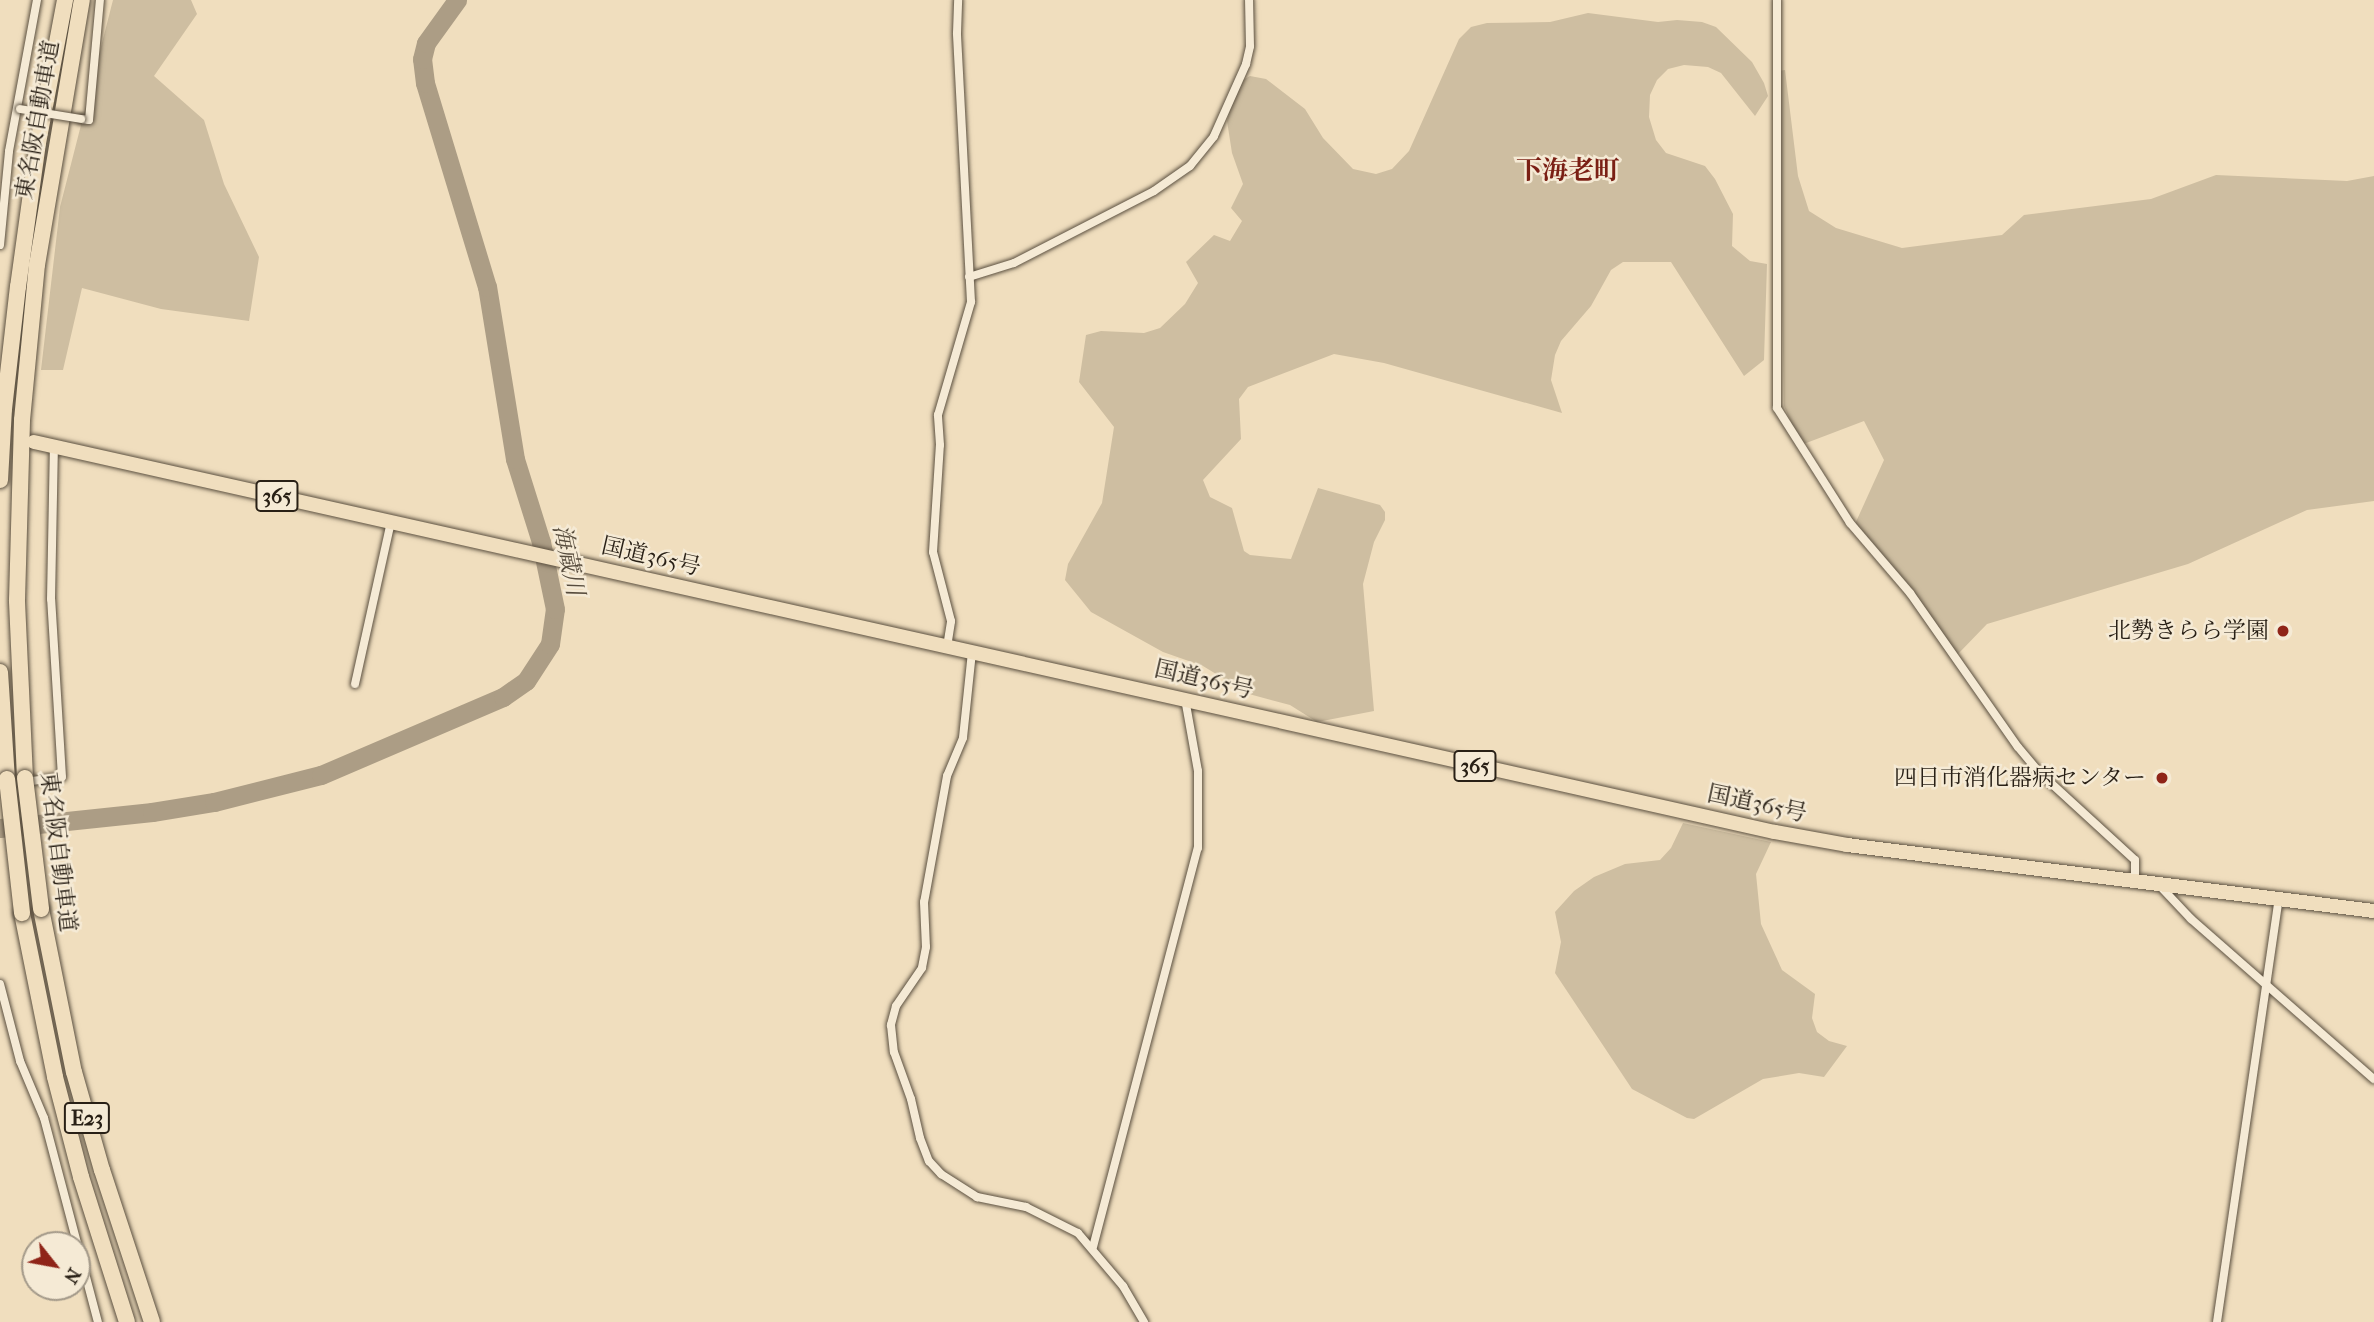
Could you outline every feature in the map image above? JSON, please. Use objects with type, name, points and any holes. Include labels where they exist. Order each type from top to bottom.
[{"type":"highway","name":"東名阪自動車道","points":[[0,481],[4,409],[18,286],[38,143],[65,0]]},
{"type":"highway","name":"東名阪自動車道","points":[[82,0],[37,265],[22,420],[17,600],[25,778],[41,909],[74,1072],[102,1170],[152,1322]]},
{"type":"highway","name":"国道365号","points":[[34,442],[1776,832],[1847,845],[2156,881],[2374,911]]},
{"type":"highway","name":"東名阪自動車道","points":[[0,672],[3,782],[22,913],[55,1077],[77,1164],[127,1322]]},
{"type":"street","points":[[0,245],[18,109],[37,0]]},
{"type":"street","points":[[18,109],[89,120],[100,0]]},
{"type":"street","points":[[947,647],[951,621],[933,552],[940,445],[938,415],[971,302],[957,33],[958,0]]},
{"type":"street","points":[[968,277],[1014,263],[1154,191],[1190,166],[1214,136],[1246,64],[1249,0]]},
{"type":"street","points":[[1777,0],[1777,408],[1839,507],[1910,593],[2018,747],[2040,774],[2135,860],[2134,879]]},
{"type":"street","points":[[3,782],[62,777],[51,599],[54,446]]},
{"type":"street","points":[[355,684],[391,522]]},
{"type":"street","points":[[972,652],[962,738],[947,776],[924,902],[926,947],[922,968],[896,1006],[891,1025],[894,1052],[911,1099],[920,1138],[929,1161],[941,1174],[977,1197],[1026,1207],[1078,1233],[1093,1247],[1123,1286],[1144,1322]]},
{"type":"street","points":[[1093,1247],[1198,848],[1198,771],[1185,699]]},
{"type":"street","points":[[2156,881],[2191,919],[2374,1079]]},
{"type":"street","points":[[2217,1322],[2278,897]]},
{"type":"street","points":[[0,984],[20,1062],[44,1118],[98,1322]]},
{"type":"shaded area","points":[[113,0],[191,0],[197,14],[154,76],[204,120],[224,184],[259,257],[249,321],[161,309],[82,288],[63,370],[41,370],[60,207]]},
{"type":"shaded area","points":[[1588,13],[1658,22],[1702,22],[1716,27],[1752,62],[1764,83],[1768,96],[1755,116],[1721,73],[1708,67],[1684,65],[1668,69],[1657,80],[1650,95],[1649,117],[1656,140],[1666,153],[1705,166],[1715,179],[1733,214],[1732,246],[1750,261],[1767,264],[1764,360],[1744,376],[1671,262],[1623,262],[1611,270],[1591,306],[1561,341],[1555,355],[1551,380],[1562,413],[1384,363],[1334,354],[1248,387],[1239,399],[1241,439],[1203,480],[1210,497],[1232,508],[1244,551],[1250,555],[1291,559],[1318,488],[1380,505],[1385,512],[1385,520],[1374,542],[1363,584],[1374,711],[1317,722],[1290,705],[1249,694],[1203,666],[1163,652],[1091,612],[1065,580],[1068,564],[1102,503],[1114,427],[1079,382],[1086,335],[1101,331],[1144,333],[1160,328],[1185,304],[1198,283],[1186,262],[1214,235],[1230,241],[1242,221],[1231,208],[1243,184],[1232,153],[1227,121],[1236,84],[1250,76],[1266,79],[1305,109],[1323,138],[1353,169],[1376,174],[1392,169],[1409,151],[1459,39],[1471,27],[1487,23],[1550,22]]},
{"type":"shaded area","points":[[1785,70],[1798,176],[1809,211],[1836,228],[1902,248],[2002,235],[2024,215],[2151,199],[2216,175],[2347,181],[2374,176],[2374,501],[2307,510],[2188,564],[1987,624],[1958,654],[1855,524],[1884,460],[1864,421],[1801,445],[1784,406],[1778,71]]},
{"type":"shaded area","points":[[1683,823],[1771,842],[1756,874],[1761,924],[1782,970],[1815,994],[1812,1018],[1817,1032],[1829,1041],[1847,1046],[1824,1077],[1799,1073],[1763,1079],[1694,1119],[1687,1118],[1632,1089],[1555,973],[1561,942],[1555,912],[1574,891],[1594,877],[1625,864],[1660,860],[1671,848]]},
{"type":"waterway","name":"海蔵川","points":[[0,828],[152,812],[214,802],[321,775],[503,697],[526,681],[550,644],[555,609],[541,542],[515,459],[487,287],[425,83],[422,59],[426,43],[457,0]]},
{"type":"place","name":"北勢きらら学園","points":[[2283,631]]},
{"type":"place","name":"四日市消化器病センター","points":[[2162,778]]},
{"type":"district","name":"下海老町","points":[[1568,171]]}]
